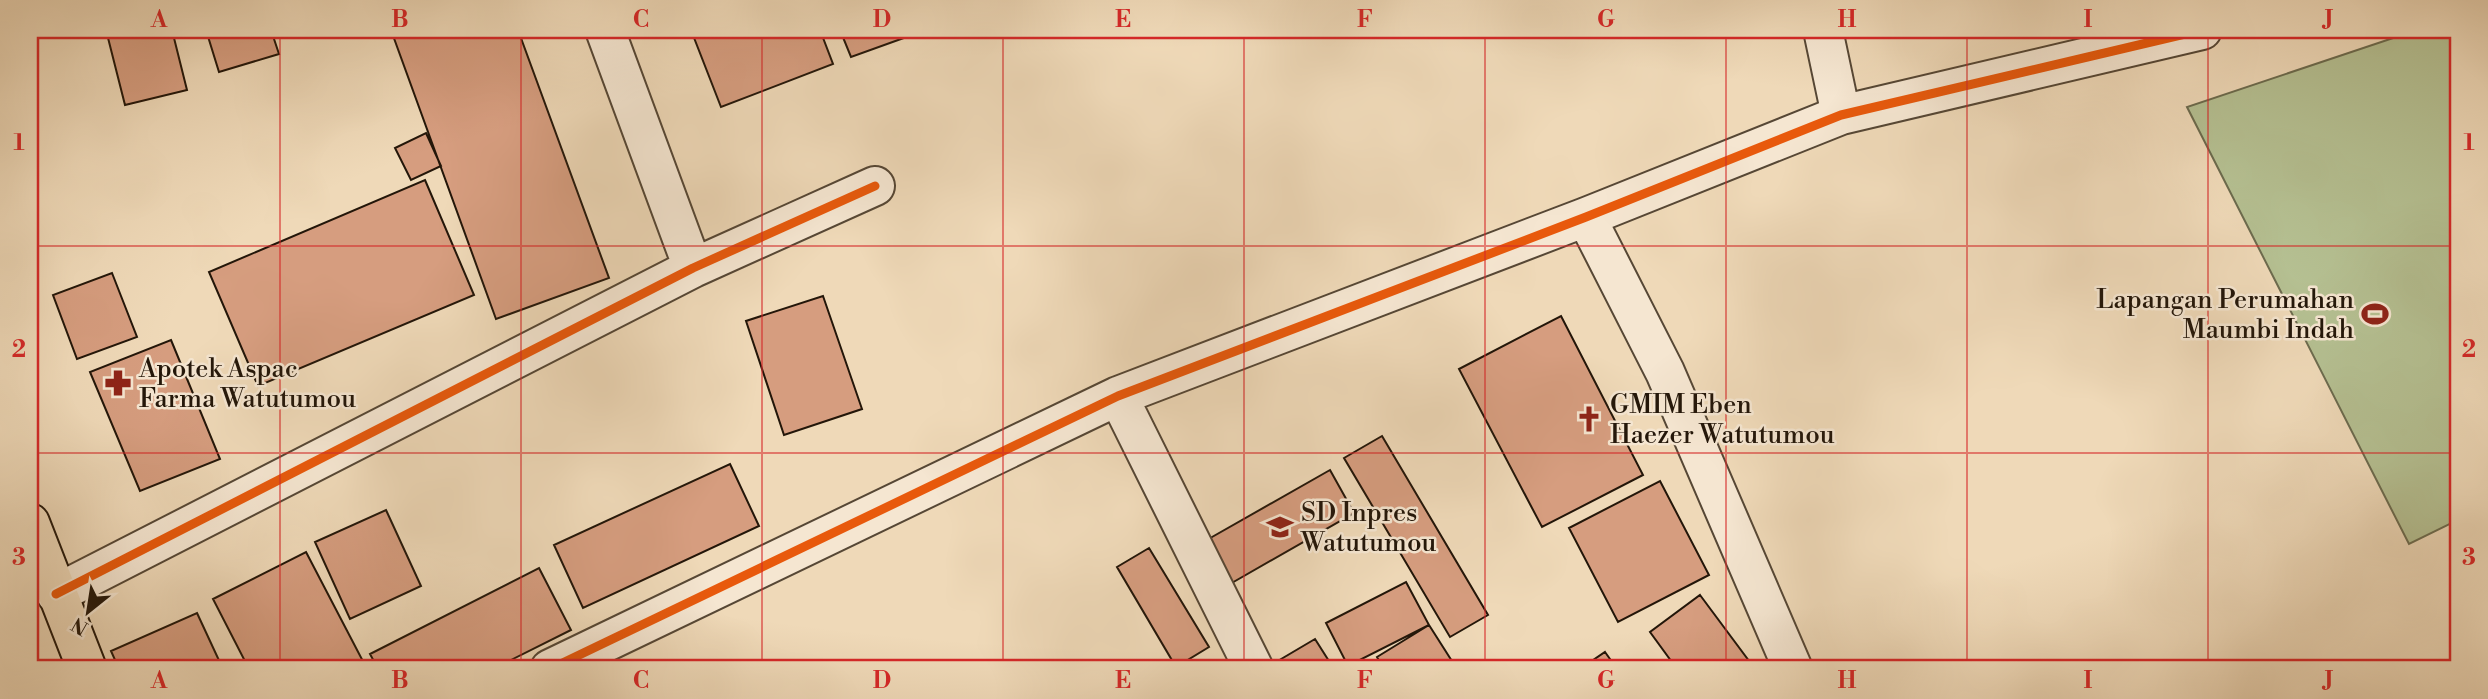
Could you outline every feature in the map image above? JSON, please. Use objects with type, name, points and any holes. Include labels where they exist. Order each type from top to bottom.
[{"type":"highway","points":[[30,523],[87,669]]},
{"type":"street","points":[[605,30],[693,268]]},
{"type":"street","points":[[1823,30],[1841,115]]},
{"type":"street","points":[[550,669],[1118,396],[1586,217],[1841,115],[2202,30]]},
{"type":"street","points":[[56,594],[693,268],[874,186]]},
{"type":"street","points":[[1586,217],[1665,372],[1793,669]]},
{"type":"street","points":[[1118,396],[1254,669]]},
{"type":"green space","name":"Lapangan Perumahan Maumbi Indah","points":[[2417,30],[2458,30],[2458,520],[2409,544],[2187,107]]},
{"type":"building","points":[[106,30],[172,30],[187,90],[125,105]]},
{"type":"building","points":[[206,30],[271,30],[279,54],[219,72]]},
{"type":"building","points":[[391,30],[518,30],[609,278],[496,319]]},
{"type":"building","points":[[691,30],[820,30],[833,64],[721,107]]},
{"type":"building","points":[[840,30],[926,30],[851,57]]},
{"type":"building","points":[[426,133],[441,166],[411,180],[395,148]]},
{"type":"building","points":[[425,180],[474,295],[258,386],[209,272]]},
{"type":"building","points":[[112,273],[137,337],[77,359],[53,295]]},
{"type":"building","points":[[823,296],[862,409],[784,435],[746,321]]},
{"type":"building","points":[[1561,316],[1643,475],[1542,527],[1459,369]]},
{"type":"building","points":[[171,340],[220,459],[140,491],[90,372]]},
{"type":"building","points":[[1382,436],[1488,615],[1450,637],[1344,458]]},
{"type":"building","points":[[730,464],[759,526],[583,608],[554,545]]},
{"type":"building","name":"SD Inpres Watutumou","points":[[1330,470],[1354,513],[1230,584],[1205,541]]},
{"type":"building","points":[[1660,481],[1709,575],[1618,622],[1569,528]]},
{"type":"building","points":[[386,510],[421,586],[350,619],[315,542]]},
{"type":"building","points":[[1149,548],[1209,647],[1176,667],[1117,567]]},
{"type":"building","points":[[306,552],[367,669],[249,669],[213,599]]},
{"type":"building","points":[[539,568],[571,630],[493,669],[378,669],[370,654]]},
{"type":"building","points":[[1406,582],[1429,625],[1348,666],[1326,623]]},
{"type":"building","points":[[1700,595],[1755,669],[1677,669],[1650,632]]},
{"type":"building","points":[[197,613],[223,669],[119,669],[111,651]]},
{"type":"building","points":[[1429,625],[1457,669],[1384,669],[1377,657]]},
{"type":"building","points":[[1315,639],[1334,669],[1273,669],[1271,665]]},
{"type":"building","points":[[1605,652],[1617,669],[1580,669]]},
{"type":"cycle path","points":[[550,669],[1118,396],[1586,217],[1841,115],[2202,30]]},
{"type":"cycle path","points":[[56,594],[693,268],[875,186]]},
{"type":"place","name":"Lapangan Perumahan Maumbi Indah","points":[[2375,314]]},
{"type":"place","name":"Apotek Aspac Farma Watutumou","points":[[118,383]]},
{"type":"place","name":"GMIM Eben Haezer Watutumou","points":[[1589,419]]},
{"type":"place","name":"SD Inpres Watutumou","points":[[1280,527]]}]
